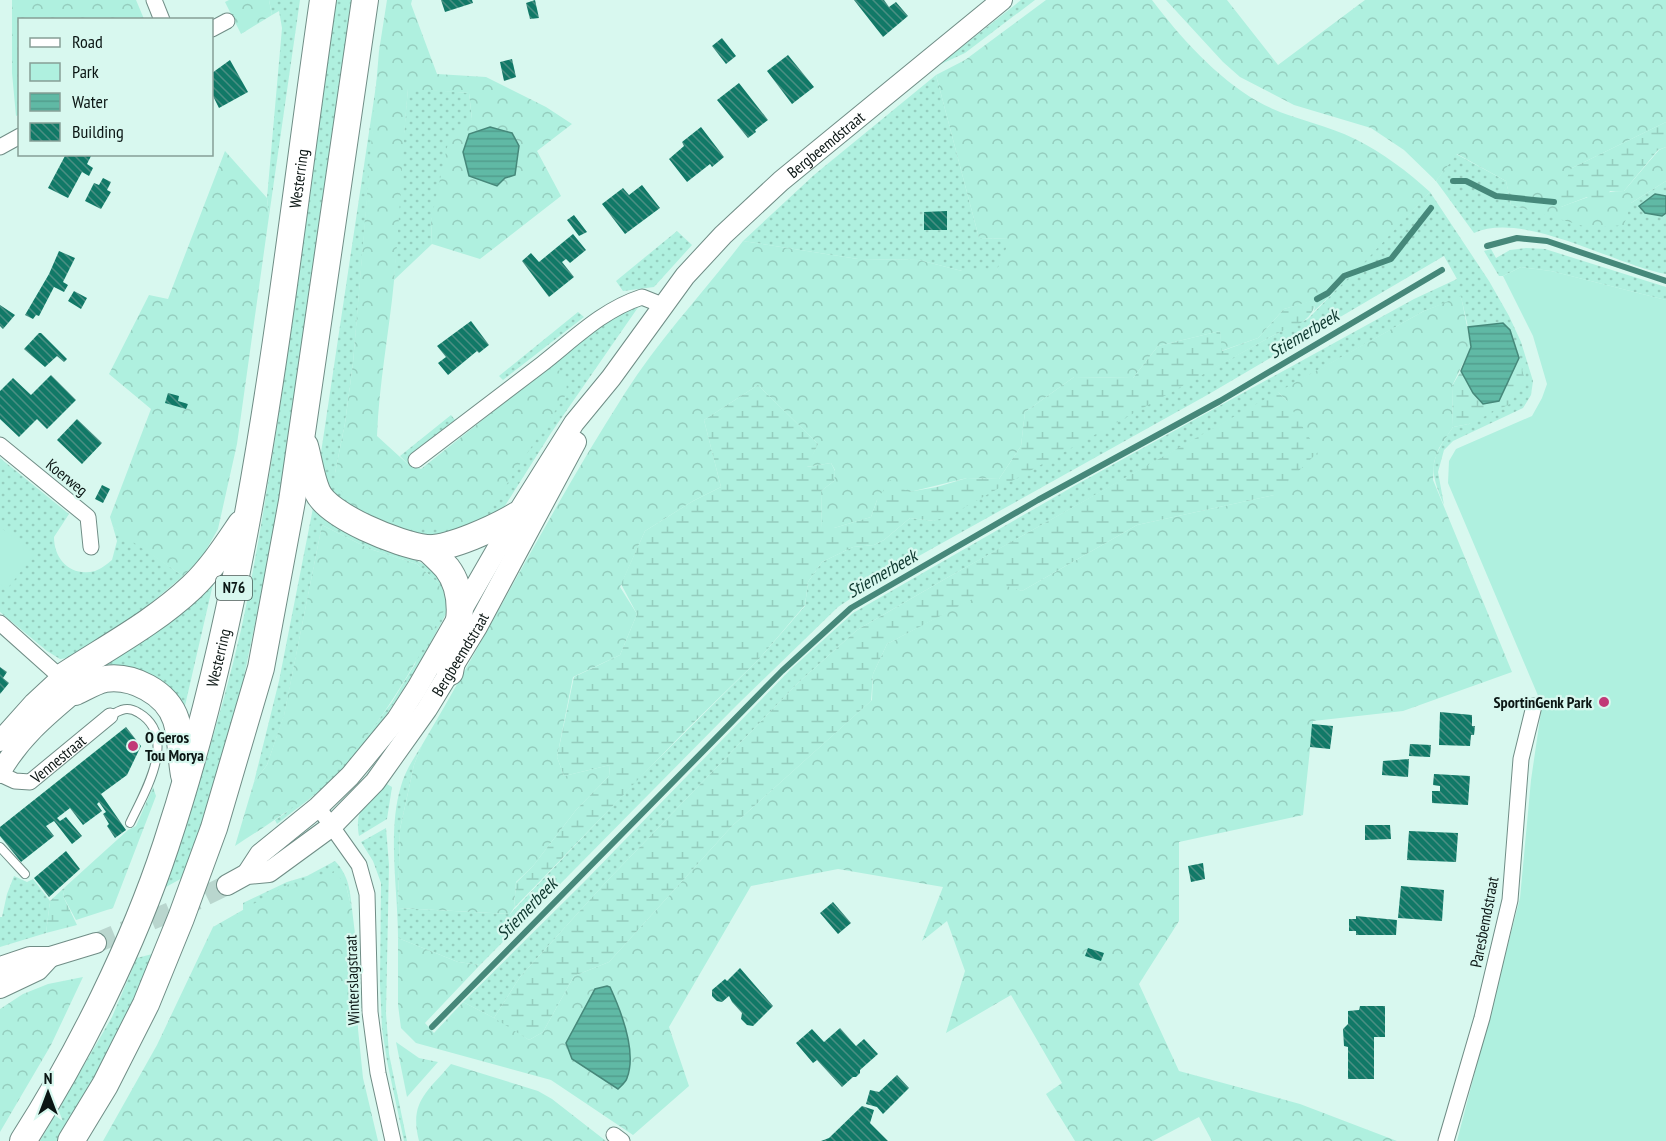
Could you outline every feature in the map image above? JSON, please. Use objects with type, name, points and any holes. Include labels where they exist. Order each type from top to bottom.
[{"type":"highway","name":"Westerring","points":[[23,1141],[81,1039],[120,963],[165,847],[213,680],[248,514],[288,258],[323,0]]},
{"type":"highway","name":"N76","points":[[71,1141],[105,1085],[146,1004],[181,918],[214,828],[261,668],[292,501],[365,0]]},
{"type":"highway","points":[[302,435],[317,493],[332,508],[358,524],[389,537],[427,548],[460,541],[500,525],[517,515]]},
{"type":"highway","points":[[68,684],[192,587],[219,558],[248,514]]},
{"type":"highway","points":[[427,548],[448,569],[460,593],[460,615],[450,672]]},
{"type":"highway","points":[[68,684],[104,679],[128,679],[164,700],[176,720],[184,782]]},
{"type":"street","points":[[154,0],[161,18]]},
{"type":"street","name":"Bergbeemdstraat","points":[[247,874],[260,854],[318,807],[350,776],[397,719],[574,423],[685,276],[723,235],[781,181],[1002,0]]},
{"type":"street","points":[[213,28],[227,21]]},
{"type":"street","points":[[0,147],[18,137]]},
{"type":"street","points":[[416,460],[544,362],[592,322],[642,297],[662,305]]},
{"type":"street","name":"Bergbeemdstraat","points":[[227,885],[247,874],[268,872],[332,826],[375,782],[388,765],[428,709],[477,627],[610,378]]},
{"type":"street","name":"Koerweg","points":[[0,445],[88,517],[91,547]]},
{"type":"street","points":[[0,623],[68,684],[34,703],[0,741]]},
{"type":"street","name":"Vennestraat","points":[[68,684],[42,720],[13,751],[0,773],[15,781],[30,782],[110,716]]},
{"type":"street","name":"Paresbemdstraat","points":[[1446,1141],[1483,1013],[1510,900],[1521,759],[1534,706]]},
{"type":"street","name":"Winterslagstraat","points":[[318,807],[359,865],[367,894],[370,1012],[378,1073],[393,1141]]},
{"type":"street","points":[[0,967],[30,957],[50,957],[96,943]]},
{"type":"street","points":[[0,988],[39,970],[50,957]]},
{"type":"lane","points":[[110,716],[121,709],[132,708],[147,718],[155,734],[158,750],[155,769],[130,823]]},
{"type":"lane","points":[[2,854],[25,874]]},
{"type":"green space","points":[[12,0],[136,0],[144,18],[18,18],[18,115],[16,116],[12,73]]},
{"type":"green space","points":[[229,0],[269,0],[272,15],[241,34],[225,2]]},
{"type":"green space","points":[[269,0],[300,0],[269,216],[267,198],[282,28],[279,11],[272,15]]},
{"type":"green space","points":[[335,0],[352,0],[277,518],[242,686],[221,768],[186,876],[164,888],[215,728],[233,663],[252,578],[286,368]]},
{"type":"green space","points":[[387,0],[412,0],[411,4],[437,74],[486,77],[546,107],[572,124],[537,151],[561,196],[480,259],[432,244],[431,220],[450,134],[472,119],[469,93],[408,89],[394,281],[377,436],[411,467],[421,469],[547,369],[562,371],[566,377],[567,393],[487,514],[465,525],[440,529],[398,527],[352,506],[336,484],[335,473],[353,363],[379,51]]},
{"type":"green space","points":[[1021,0],[1035,0],[965,53],[939,65]]},
{"type":"green space","points":[[1046,0],[1152,0],[1200,56],[1242,92],[1269,107],[1365,144],[1413,177],[1430,192],[1358,269],[1314,311],[1316,300],[1284,309],[1258,338],[1221,351],[1220,331],[1158,346],[1133,378],[1074,377],[1025,412],[1021,446],[999,479],[967,478],[877,500],[871,517],[834,528],[822,528],[821,491],[834,481],[835,470],[831,463],[806,467],[818,444],[758,385],[704,420],[721,487],[693,501],[645,531],[620,587],[637,614],[620,655],[573,677],[557,757],[564,776],[610,765],[609,776],[576,810],[533,866],[516,882],[514,908],[510,914],[398,908],[400,829],[414,765],[422,745],[572,480],[625,393],[667,334],[743,241],[858,259],[919,260],[962,271],[997,270],[1010,239],[979,238],[936,75],[965,60]]},
{"type":"green space","points":[[1166,0],[1227,0],[1278,65],[1365,0],[1666,0],[1666,122],[1572,168],[1561,207],[1599,194],[1624,191],[1659,150],[1666,147],[1666,181],[1631,203],[1624,225],[1590,228],[1511,205],[1506,181],[1457,154],[1436,181],[1404,150],[1371,128],[1294,105],[1240,77],[1223,62]]},
{"type":"green space","points":[[378,72],[353,363],[335,473],[486,514],[496,498],[547,369],[609,319],[629,308],[639,306],[551,433],[501,512],[475,527],[437,535],[412,534],[382,526],[334,499],[319,466]]},
{"type":"green space","points":[[936,75],[979,238],[1011,239],[997,271],[962,271],[919,260],[858,259],[743,241],[814,175]]},
{"type":"green space","points":[[408,88],[469,93],[472,119],[431,220],[432,244],[394,280],[402,156]]},
{"type":"green space","points":[[1666,122],[1666,147],[1658,150],[1624,191],[1610,191],[1604,200],[1591,201],[1587,197],[1561,207],[1554,202],[1572,168]]},
{"type":"green space","points":[[225,151],[267,198],[269,216],[237,444],[218,529],[202,557],[183,576],[113,527],[110,517],[151,409],[109,374],[149,295],[168,299]]},
{"type":"green space","points":[[1456,154],[1506,181],[1511,205],[1550,215],[1631,203],[1666,181],[1666,196],[1655,194],[1662,216],[1666,213],[1666,274],[1645,269],[1543,233],[1518,228],[1494,228],[1474,233],[1436,181]]},
{"type":"green space","points":[[1430,192],[1489,281],[1509,316],[1521,342],[1533,381],[1531,395],[1523,408],[1453,441],[1444,450],[1438,472],[1444,505],[1435,482],[1434,464],[1445,438],[1453,427],[1469,424],[1524,380],[1510,330],[1503,323],[1468,327],[1461,297],[1424,311],[857,630],[798,683],[606,882],[520,977],[494,1018],[463,1002],[585,881],[790,670],[853,613],[1074,486],[1414,299],[1457,279],[1444,256],[1209,394],[892,571],[838,607],[737,705],[480,965],[458,962],[398,938],[394,861],[397,804],[405,775],[422,745],[414,765],[400,829],[398,908],[510,914],[638,779],[759,659],[805,606],[808,582],[822,562],[853,547],[874,545],[884,540],[910,518],[934,521],[1274,335],[1308,319]]},
{"type":"green space","points":[[677,231],[692,245],[654,287],[623,291],[616,281]]},
{"type":"green space","points":[[1491,249],[1496,258],[1510,250],[1545,249],[1666,287],[1666,300],[1551,271],[1521,267],[1499,276],[1484,251]]},
{"type":"green space","name":"SportinGenk Park","points":[[1521,267],[1551,271],[1666,300],[1666,1141],[1457,1141],[1520,898],[1531,780],[1542,705],[1448,483],[1449,461],[1456,449],[1532,416],[1542,398],[1547,384],[1533,336],[1503,276]]},
{"type":"green space","points":[[1461,296],[1471,347],[1452,386],[1453,427],[1439,448],[1434,462],[1433,480],[1512,672],[1403,711],[1313,721],[1303,815],[1179,842],[1179,921],[1139,984],[1179,1071],[1300,1104],[1397,1141],[1212,1141],[1199,1117],[1153,1141],[1075,1141],[1046,1094],[1062,1083],[1011,995],[946,1033],[965,971],[947,921],[922,941],[943,887],[838,869],[751,886],[669,1027],[689,1086],[633,1135],[551,1080],[416,1043],[401,1028],[398,1005],[398,938],[458,962],[480,965],[425,1023],[434,1033],[463,1002],[504,1023],[529,1040],[543,1032],[574,976],[609,962],[732,826],[872,700],[873,674],[887,644],[1001,583],[1022,591],[1137,525],[1274,495],[1287,401],[1278,392],[1424,311]]},
{"type":"green space","points":[[1317,299],[1311,314],[1301,323],[1274,335],[949,516],[934,521],[910,518],[884,540],[874,545],[853,547],[822,562],[808,582],[805,605],[759,659],[687,729],[514,908],[516,883],[533,866],[576,810],[609,776],[610,765],[564,776],[557,757],[574,677],[620,655],[637,614],[621,584],[645,531],[693,501],[721,487],[704,420],[758,385],[818,444],[807,467],[831,463],[835,471],[834,481],[821,491],[822,528],[834,528],[871,517],[877,500],[890,480],[908,492],[937,487],[967,478],[999,479],[1021,446],[1025,412],[1074,377],[1133,378],[1158,346],[1220,331],[1222,351],[1258,338],[1284,309]]},
{"type":"green space","points":[[578,312],[584,317],[503,380],[499,376]]},
{"type":"green space","points":[[1519,358],[1525,380],[1510,404],[1469,424],[1453,427],[1452,386],[1461,371],[1473,393],[1499,401]]},
{"type":"green space","points":[[1278,392],[1287,401],[1318,452],[1274,495],[1137,525],[1022,591],[1001,584],[887,644],[873,674],[871,701],[732,826],[609,962],[574,976],[543,1032],[529,1040],[494,1018],[520,977],[606,882],[798,683],[857,630]]},
{"type":"green space","points":[[451,415],[455,420],[409,455],[421,470],[411,467],[400,456]]},
{"type":"green space","points":[[0,458],[69,514],[54,537],[57,553],[71,569],[95,571],[112,560],[117,541],[113,527],[183,576],[131,620],[68,658],[60,659],[47,651],[0,612]]},
{"type":"green space","points":[[313,508],[361,540],[398,551],[429,567],[441,578],[452,602],[415,671],[371,735],[330,781],[277,824],[275,820],[365,738],[392,702],[415,664],[438,583],[417,564],[370,549],[322,525],[284,716],[267,765],[254,782],[279,681]]},
{"type":"green space","points":[[322,525],[370,549],[417,564],[438,583],[447,605],[397,693],[352,753],[312,793],[235,846],[254,782],[267,765],[284,715]]},
{"type":"green space","points":[[0,527],[35,554],[7,589],[0,584]]},
{"type":"green space","points":[[213,584],[184,710],[97,669],[188,606]]},
{"type":"green space","points":[[385,783],[392,787],[387,819],[359,836],[360,812]]},
{"type":"green space","points":[[153,787],[156,796],[113,908],[76,920],[63,896],[65,887],[128,830],[136,826]]},
{"type":"green space","points":[[386,828],[389,865],[386,1013],[389,1054],[407,1141],[404,1141],[382,1029],[381,883],[373,861],[361,842]]},
{"type":"green space","points":[[335,861],[346,878],[352,909],[346,886],[243,910],[243,903],[287,882],[307,876]]},
{"type":"green space","points":[[335,871],[346,886],[352,909],[356,942],[358,1029],[363,1078],[378,1141],[103,1141],[157,1045],[213,927],[287,885]]},
{"type":"green space","points":[[14,876],[27,882],[33,879],[50,901],[46,933],[0,947],[0,917],[2,917]]},
{"type":"green space","points":[[65,887],[63,896],[77,925],[46,933],[50,901]]},
{"type":"green space","points":[[156,953],[130,1012],[59,1141],[40,1141],[112,1017],[137,958]]},
{"type":"green space","points":[[83,977],[51,1045],[0,1132],[0,1009],[23,994],[48,984]]},
{"type":"green space","points":[[396,1042],[419,1058],[438,1062],[407,1097]]},
{"type":"green space","points":[[451,1064],[538,1091],[552,1099],[606,1141],[419,1141],[416,1116],[418,1107],[428,1090]]},
{"type":"water","points":[[490,127],[512,133],[519,146],[515,175],[505,178],[497,186],[469,176],[463,152],[469,134]]},
{"type":"water","points":[[1655,194],[1666,196],[1666,213],[1662,216],[1645,213],[1639,206]]},
{"type":"water","points":[[1503,323],[1510,330],[1519,358],[1499,401],[1483,404],[1473,393],[1461,371],[1471,347],[1468,327]]},
{"type":"water","points":[[610,987],[619,1008],[629,1044],[630,1068],[626,1079],[618,1089],[572,1059],[566,1043],[595,989]]},
{"type":"building","points":[[441,0],[472,0],[473,3],[445,12]]},
{"type":"building","points":[[535,0],[539,18],[530,19],[526,3]]},
{"type":"building","points":[[854,0],[884,0],[889,7],[896,2],[908,16],[883,37]]},
{"type":"building","points":[[722,38],[736,56],[726,64],[712,46]]},
{"type":"building","points":[[788,55],[814,87],[792,104],[767,71]]},
{"type":"building","points":[[512,59],[516,77],[504,81],[500,62]]},
{"type":"building","points":[[230,60],[248,92],[219,108],[213,96],[213,72]]},
{"type":"building","points":[[739,83],[768,120],[748,138],[717,100]]},
{"type":"building","points":[[701,127],[724,157],[712,167],[710,164],[687,182],[669,159],[684,146],[682,142]]},
{"type":"building","points":[[65,156],[91,156],[87,164],[93,168],[89,176],[82,172],[68,198],[48,188]]},
{"type":"building","points":[[103,178],[111,182],[107,190],[111,192],[101,209],[85,201],[94,183],[99,185]]},
{"type":"building","points":[[642,185],[660,208],[625,234],[602,204],[623,188],[629,195]]},
{"type":"building","points":[[947,211],[947,230],[924,230],[924,212]]},
{"type":"building","points":[[574,215],[587,232],[579,236],[567,220]]},
{"type":"building","points":[[573,234],[586,250],[570,263],[566,259],[562,262],[574,277],[549,297],[522,261],[531,253],[539,262]]},
{"type":"building","points":[[59,251],[75,258],[63,282],[68,285],[64,292],[54,287],[39,316],[36,315],[33,319],[25,315],[49,274]]},
{"type":"building","points":[[74,291],[87,298],[81,309],[68,301]]},
{"type":"building","points":[[0,305],[15,315],[3,329],[0,326]]},
{"type":"building","points":[[471,321],[489,345],[479,353],[477,351],[448,375],[438,363],[446,357],[437,346]]},
{"type":"building","points":[[39,333],[67,359],[64,362],[57,356],[45,367],[24,349]]},
{"type":"building","points":[[51,375],[76,400],[47,429],[37,419],[19,437],[0,419],[0,391],[13,378],[31,395]]},
{"type":"building","points":[[168,393],[179,396],[178,401],[188,404],[186,409],[165,403]]},
{"type":"building","points":[[77,419],[102,443],[82,464],[57,440]]},
{"type":"building","points":[[102,485],[110,489],[103,503],[95,499]]},
{"type":"building","points":[[0,667],[7,672],[3,678],[9,683],[0,694]]},
{"type":"building","points":[[1440,712],[1472,715],[1472,726],[1475,726],[1470,746],[1439,745]]},
{"type":"building","points":[[1312,724],[1333,726],[1330,749],[1310,747]]},
{"type":"building","points":[[126,727],[141,746],[127,775],[101,794],[126,830],[115,838],[107,826],[109,824],[103,814],[106,812],[99,802],[97,804],[102,811],[83,825],[70,808],[57,818],[60,821],[66,817],[82,836],[72,844],[54,821],[46,826],[54,836],[21,862],[0,836],[0,827]]},
{"type":"building","points":[[1410,744],[1431,745],[1430,757],[1409,756]]},
{"type":"building","points":[[1409,759],[1408,777],[1382,775],[1383,761]]},
{"type":"building","points":[[1434,774],[1470,776],[1468,805],[1432,803],[1432,791],[1440,791],[1440,786],[1433,785]]},
{"type":"building","points":[[1365,825],[1390,825],[1391,839],[1365,840]]},
{"type":"building","points":[[1409,831],[1458,833],[1456,862],[1407,860]]},
{"type":"building","points":[[66,851],[80,869],[49,897],[34,878]]},
{"type":"building","points":[[1203,863],[1205,879],[1191,882],[1188,866]]},
{"type":"building","points":[[1401,886],[1444,890],[1442,921],[1398,918]]},
{"type":"building","points":[[833,902],[851,923],[838,934],[820,913]]},
{"type":"building","points":[[1356,916],[1397,920],[1396,935],[1356,935],[1356,931],[1349,931],[1349,919],[1356,919]]},
{"type":"building","points":[[1088,948],[1104,953],[1101,961],[1085,956]]},
{"type":"building","points":[[740,968],[773,1006],[753,1026],[747,1025],[741,1019],[742,1013],[729,996],[722,1002],[712,996],[712,990],[725,979],[727,981]]},
{"type":"building","points":[[1360,1006],[1385,1006],[1385,1037],[1374,1037],[1374,1079],[1348,1079],[1348,1047],[1344,1046],[1343,1029],[1348,1024],[1348,1011],[1359,1010]]},
{"type":"building","points":[[840,1028],[856,1046],[864,1039],[878,1054],[860,1070],[856,1077],[842,1087],[817,1060],[813,1063],[796,1043],[812,1029],[824,1042]]},
{"type":"building","points":[[897,1075],[909,1088],[883,1114],[877,1107],[866,1104],[870,1090],[879,1092]]},
{"type":"building","points":[[862,1106],[874,1110],[870,1123],[888,1141],[821,1141],[829,1138]]},
{"type":"waterway","points":[[1453,181],[1466,181],[1496,196],[1554,202]]},
{"type":"waterway","points":[[1317,299],[1328,293],[1344,276],[1391,259],[1431,208]]},
{"type":"waterway","name":"Stiemerbeek","points":[[1487,246],[1517,238],[1547,241],[1666,281]]},
{"type":"waterway","name":"Stiemerbeek","points":[[432,1027],[782,671],[851,608],[1038,500],[1220,401],[1442,270]]},
{"type":"tunnel","points":[[96,943],[180,908],[227,885]]},
{"type":"place","name":"SportinGenk Park","points":[[1604,702]]},
{"type":"place","name":"O Geros Tou Morya","points":[[133,746]]}]
